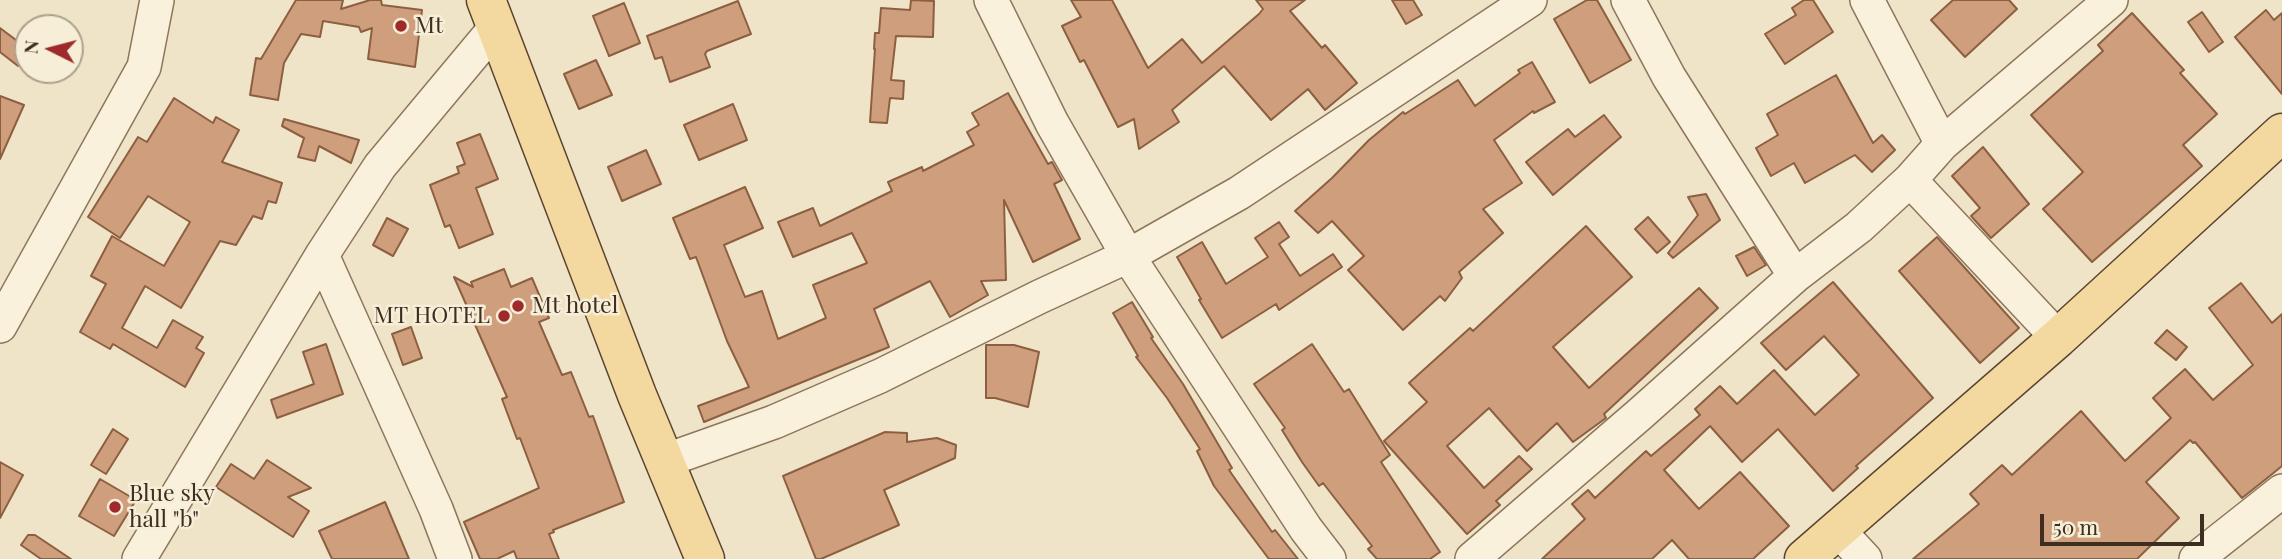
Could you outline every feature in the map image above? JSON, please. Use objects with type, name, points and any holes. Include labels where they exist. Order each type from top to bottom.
[{"type":"main road","points":[[491,14],[664,461],[705,559]]},
{"type":"main road","points":[[1804,559],[2058,338],[2282,133]]},
{"type":"street","points":[[0,326],[144,67],[157,0]]},
{"type":"street","points":[[991,0],[1052,123],[1129,256],[1306,529],[1329,559]]},
{"type":"street","points":[[664,461],[774,422],[880,376],[1039,297],[1129,256],[1239,193],[1530,0]]},
{"type":"street","points":[[1628,0],[1669,77],[1795,276]]},
{"type":"street","points":[[1867,0],[1942,144]]},
{"type":"street","points":[[1472,559],[1795,276],[1859,228],[1910,180],[1942,144],[2112,0]]},
{"type":"street","points":[[139,559],[322,255],[380,166],[491,14]]},
{"type":"street","points":[[1910,180],[2058,338]]},
{"type":"street","points":[[322,255],[436,509],[455,559]]},
{"type":"street","points":[[2196,559],[2282,491]]},
{"type":"street","points":[[1837,529],[1865,559]]},
{"type":"building","points":[[296,0],[343,0],[341,9],[370,0],[381,0],[382,5],[422,10],[415,67],[368,59],[372,28],[361,32],[359,27],[323,21],[320,37],[301,34],[284,63],[278,100],[250,95],[256,58],[261,59]]},
{"type":"building","points":[[911,0],[934,1],[933,37],[896,36],[891,80],[904,81],[903,99],[890,98],[887,123],[870,122],[875,33],[879,33],[881,8],[910,10]]},
{"type":"building","points":[[1071,0],[1112,0],[1148,68],[1182,39],[1202,63],[1259,14],[1263,9],[1256,0],[1305,0],[1290,11],[1322,48],[1325,45],[1357,83],[1325,110],[1308,89],[1271,120],[1224,66],[1172,110],[1179,122],[1139,149],[1134,119],[1118,127],[1084,60],[1080,62],[1062,26],[1081,17]]},
{"type":"building","points":[[1392,0],[1413,0],[1422,15],[1406,24]]},
{"type":"building","points":[[1587,0],[1597,0],[1631,60],[1590,83],[1554,19]]},
{"type":"building","points":[[1804,0],[1813,0],[1833,32],[1785,64],[1765,34],[1796,15],[1792,8]]},
{"type":"building","points":[[1953,0],[2009,0],[2017,9],[1965,57],[1931,20]]},
{"type":"building","points":[[738,1],[751,34],[707,51],[705,54],[710,67],[670,82],[662,57],[655,59],[647,36]]},
{"type":"building","points":[[624,3],[640,43],[609,56],[593,16]]},
{"type":"building","points":[[2266,10],[2274,20],[2282,13],[2282,94],[2235,37]]},
{"type":"building","points":[[2202,12],[2223,42],[2209,52],[2188,22]]},
{"type":"building","points":[[2132,13],[2184,70],[2180,73],[2217,114],[2183,145],[2202,166],[2092,262],[2043,209],[2083,172],[2031,115],[2103,51],[2098,45]]},
{"type":"building","points":[[0,28],[14,38],[14,63],[0,52]]},
{"type":"building","points":[[596,60],[612,95],[579,109],[564,74]]},
{"type":"building","points":[[1532,62],[1555,102],[1534,113],[1533,111],[1494,140],[1522,183],[1483,209],[1503,233],[1459,272],[1462,278],[1445,301],[1440,296],[1403,330],[1348,270],[1364,256],[1332,221],[1318,233],[1295,211],[1369,140],[1403,112],[1405,114],[1458,80],[1475,106],[1520,73],[1518,70]]},
{"type":"building","points":[[1836,75],[1873,143],[1882,135],[1895,150],[1872,172],[1855,155],[1805,183],[1794,163],[1771,176],[1756,148],[1778,135],[1767,114]]},
{"type":"building","points":[[1008,93],[1048,164],[1052,162],[1062,180],[1054,184],[1080,239],[1033,262],[1004,200],[1006,280],[981,281],[988,295],[950,317],[930,281],[874,309],[889,347],[704,422],[698,406],[749,387],[727,341],[696,257],[690,259],[673,218],[745,187],[763,228],[724,245],[745,297],[762,291],[778,339],[826,318],[813,285],[867,263],[852,233],[793,257],[778,222],[813,208],[820,226],[892,191],[888,182],[922,167],[923,171],[974,145],[967,132],[979,125],[972,113]]},
{"type":"building","points":[[0,96],[24,105],[0,159]]},
{"type":"building","points":[[174,98],[213,123],[216,117],[239,130],[222,162],[282,183],[276,203],[268,201],[262,219],[253,216],[236,245],[220,241],[181,308],[145,286],[122,328],[157,348],[173,320],[203,337],[196,348],[204,353],[185,387],[113,344],[110,349],[80,332],[106,284],[91,276],[112,236],[164,266],[190,222],[148,196],[120,238],[88,217],[138,137],[147,142]]},
{"type":"building","points":[[733,104],[747,140],[699,160],[684,125]]},
{"type":"building","points":[[1604,115],[1621,137],[1553,195],[1526,162],[1568,129],[1575,137]]},
{"type":"building","points":[[284,119],[359,140],[351,163],[319,146],[315,161],[298,157],[304,138],[282,126]]},
{"type":"building","points":[[480,134],[498,179],[476,188],[493,234],[459,248],[450,225],[445,227],[430,185],[459,173],[457,167],[465,164],[457,143]]},
{"type":"building","points":[[1983,147],[2029,204],[1991,238],[1971,216],[1980,208],[1952,176]]},
{"type":"building","points":[[646,150],[661,184],[622,201],[608,167]]},
{"type":"building","points":[[1706,194],[1720,220],[1673,258],[1668,253],[1698,215],[1688,197]]},
{"type":"building","points":[[1648,217],[1670,242],[1657,253],[1635,229]]},
{"type":"building","points":[[387,218],[408,229],[393,256],[373,245]]},
{"type":"building","points":[[1279,222],[1289,237],[1279,244],[1300,276],[1333,254],[1342,267],[1279,310],[1276,304],[1222,338],[1177,257],[1202,242],[1226,284],[1268,257],[1255,238]]},
{"type":"building","points":[[1586,226],[1632,277],[1553,347],[1589,388],[1699,288],[1718,308],[1604,414],[1606,418],[1573,442],[1557,423],[1527,451],[1489,408],[1447,446],[1484,488],[1519,456],[1532,469],[1496,501],[1500,505],[1467,534],[1384,441],[1427,402],[1409,383],[1470,328],[1473,331]]},
{"type":"building","points":[[1937,237],[2019,328],[1980,363],[1899,271]]},
{"type":"building","points":[[1754,247],[1766,265],[1747,276],[1736,256]]},
{"type":"building","points":[[504,269],[511,287],[532,278],[549,318],[539,322],[562,375],[571,372],[589,417],[593,416],[624,502],[553,530],[554,532],[549,534],[559,559],[517,559],[514,551],[497,559],[480,559],[464,522],[539,488],[502,399],[507,397],[454,277],[473,287],[471,282]]},
{"type":"building","points":[[1833,282],[1933,398],[1856,466],[1858,468],[1833,491],[1778,429],[1742,462],[1710,426],[1664,470],[1699,509],[1740,472],[1789,526],[1753,559],[1689,559],[1672,540],[1652,559],[1542,559],[1585,519],[1572,504],[1588,490],[1595,498],[1646,451],[1651,456],[1700,415],[1695,409],[1720,386],[1737,404],[1774,370],[1815,415],[1859,375],[1824,336],[1786,370],[1761,343]]},
{"type":"building","points":[[2241,283],[2272,323],[2282,314],[2282,466],[2242,498],[2195,442],[2190,440],[2146,482],[2179,518],[2137,559],[1913,559],[1979,504],[1970,494],[2002,465],[2012,475],[2081,411],[2125,461],[2171,418],[2153,398],[2185,369],[2213,400],[2253,365],[2209,308]]},
{"type":"building","points":[[1132,302],[1153,337],[1151,338],[1183,384],[1232,468],[1229,470],[1272,532],[1275,530],[1298,559],[1269,559],[1214,486],[1197,451],[1200,449],[1136,357],[1138,356],[1113,313]]},
{"type":"building","points":[[411,327],[422,358],[403,365],[392,334]]},
{"type":"building","points":[[2167,330],[2187,347],[2176,360],[2155,343]]},
{"type":"building","points":[[326,344],[343,394],[277,418],[271,400],[314,384],[303,352]]},
{"type":"building","points":[[1312,344],[1344,392],[1349,389],[1390,455],[1381,462],[1440,552],[1430,559],[1377,559],[1368,549],[1372,546],[1323,483],[1319,486],[1302,462],[1282,430],[1285,428],[1254,384]]},
{"type":"building","points":[[986,345],[1014,345],[1039,352],[1028,407],[986,398]]},
{"type":"building","points":[[113,429],[128,439],[106,474],[91,465]]},
{"type":"building","points":[[885,432],[907,433],[907,442],[937,438],[956,445],[955,458],[884,490],[899,525],[816,559],[783,476]]},
{"type":"building","points":[[267,460],[311,488],[288,497],[309,511],[293,537],[216,487],[231,464],[254,479]]},
{"type":"building","points":[[0,462],[23,475],[0,518]]},
{"type":"building","points":[[100,479],[136,500],[114,536],[79,516]]},
{"type":"building","points":[[385,502],[409,559],[332,559],[319,531]]},
{"type":"building","points":[[28,535],[35,535],[71,559],[41,559],[21,545]]},
{"type":"place","name":"Mt","points":[[401,26]]},
{"type":"place","name":"Mt hotel","points":[[518,306]]},
{"type":"place","name":"MT HOTEL","points":[[504,316]]},
{"type":"place","name":"Blue sky hall \"b\"","points":[[115,507]]}]
